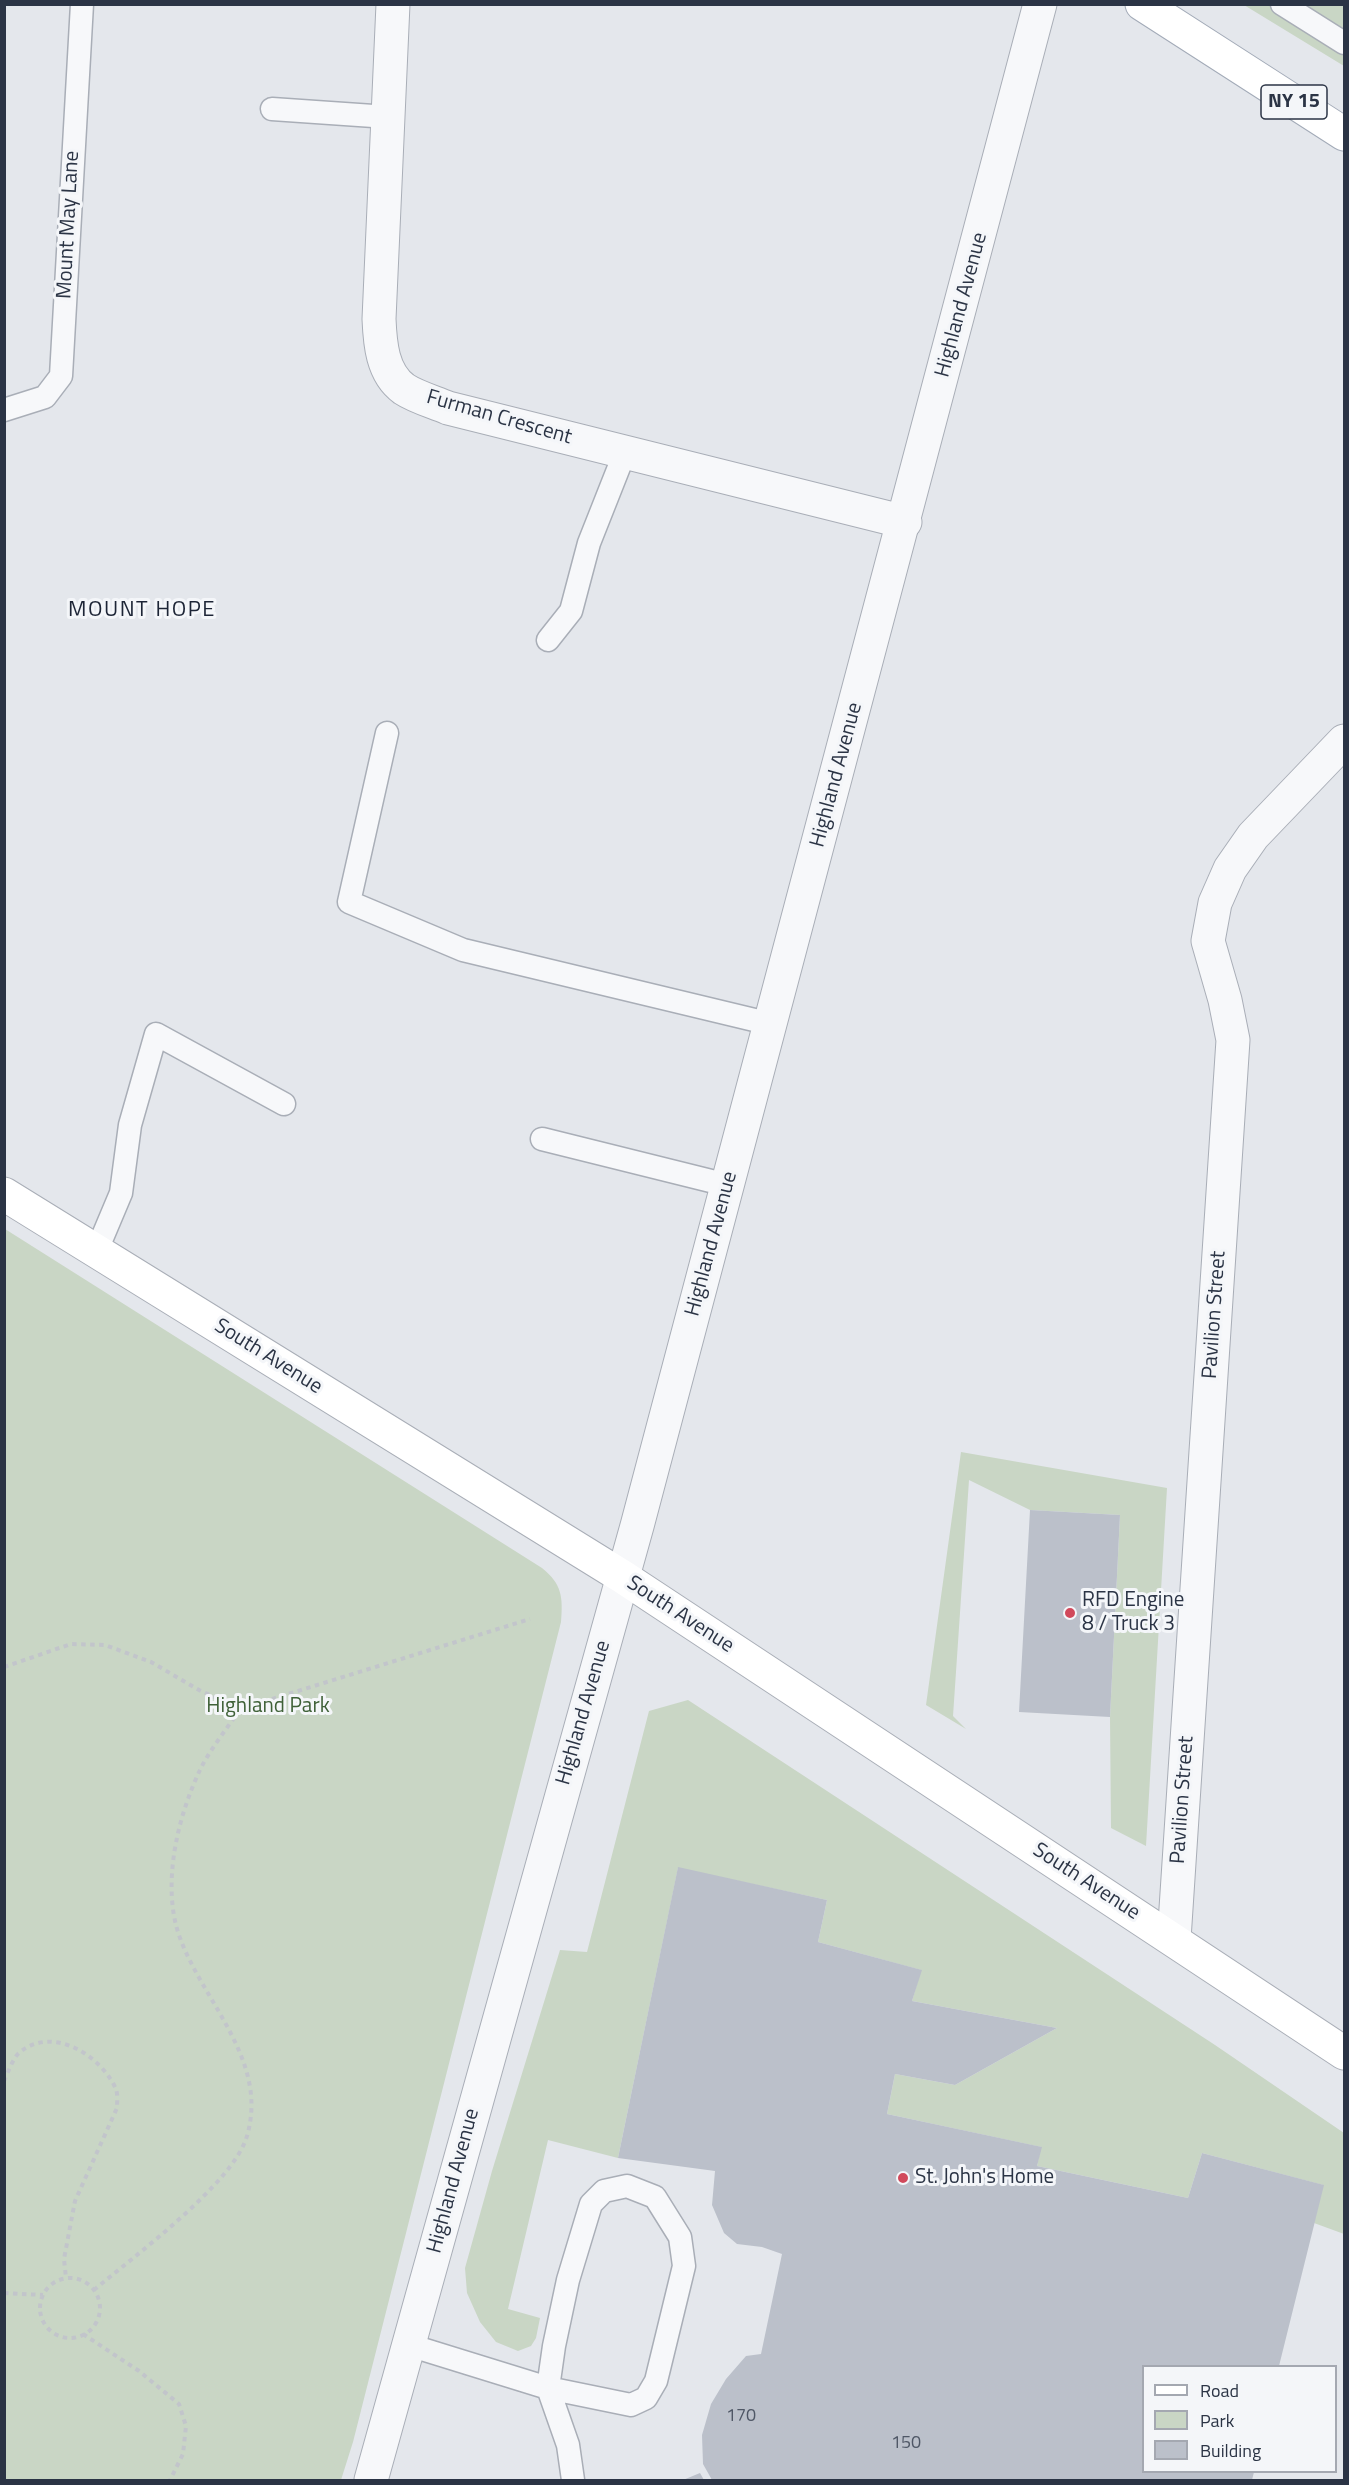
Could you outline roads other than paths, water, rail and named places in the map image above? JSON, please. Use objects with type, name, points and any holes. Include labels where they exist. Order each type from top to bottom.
[{"type":"main road","name":"NY 15","points":[[1142,4],[1344,135]]},
{"type":"main road","name":"South Avenue","points":[[4,1194],[623,1577],[1344,2053]]},
{"type":"street","name":"Furman Crescent","points":[[393,4],[378,319],[381,348],[390,374],[404,389],[448,408],[905,522]]},
{"type":"street","name":"Highland Avenue","points":[[371,2481],[623,1577],[905,522],[1040,4]]},
{"type":"street","name":"Pavilion Street","points":[[1174,1939],[1233,1040],[1225,1000],[1208,941],[1215,903],[1230,869],[1253,836],[1344,741]]},
{"type":"lane","name":"Mount May Lane","points":[[4,410],[45,397],[61,376],[82,4]]},
{"type":"lane","points":[[1282,4],[1344,43]]},
{"type":"lane","points":[[272,109],[388,117]]},
{"type":"lane","points":[[548,640],[572,611],[590,543],[625,452]]},
{"type":"lane","points":[[387,733],[349,902],[463,950],[771,1024]]},
{"type":"lane","points":[[97,1250],[121,1193],[130,1125],[156,1034],[284,1104]]},
{"type":"lane","points":[[542,1139],[728,1185]]},
{"type":"lane","points":[[410,2344],[548,2388],[631,2405],[646,2397],[656,2381],[684,2266],[680,2237],[655,2197],[627,2186],[604,2191],[591,2204],[568,2280],[548,2388],[568,2445],[573,2481]]},
{"type":"place","name":"RFD Engine 8 / Truck 3","points":[[1070,1613]]},
{"type":"place","name":"St. John's Home","points":[[903,2178]]},
{"type":"district","name":"MOUNT HOPE","points":[[142,611]]},
{"type":"park label","name":"Highland Park","points":[[268,1707]]}]
